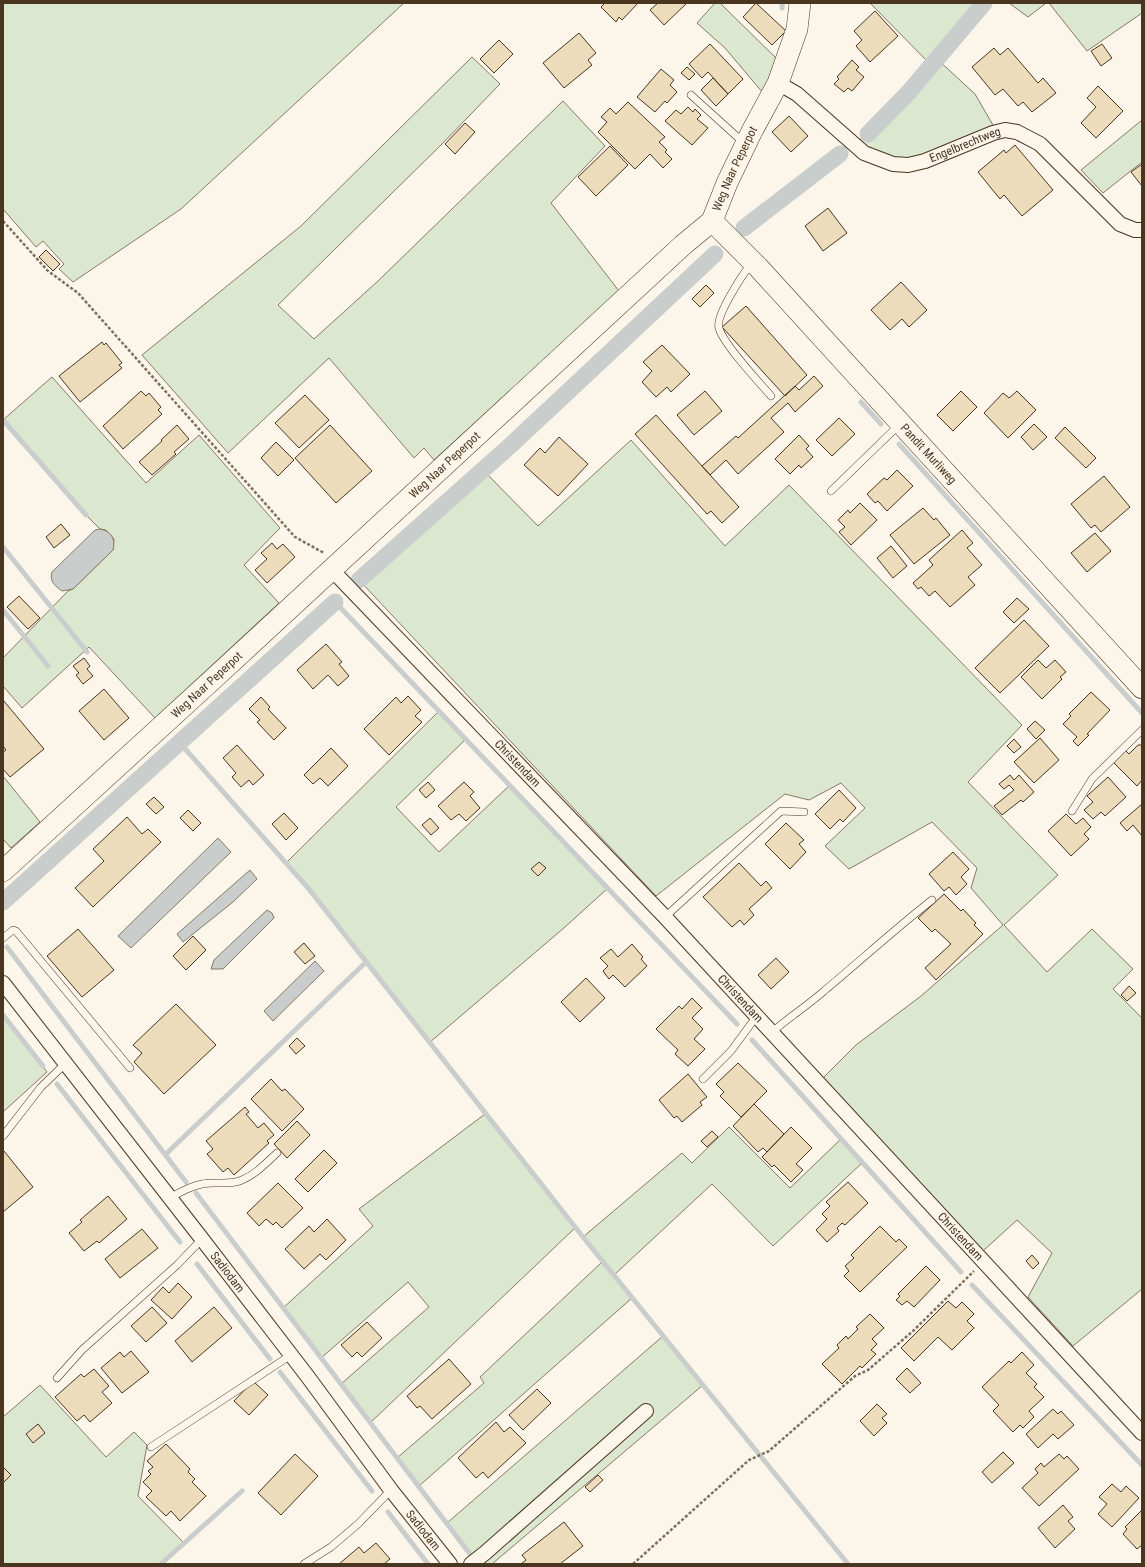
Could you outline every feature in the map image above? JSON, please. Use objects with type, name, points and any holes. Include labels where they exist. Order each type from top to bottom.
[{"type":"street","name":"Weg Naar Peperpot","points":[[3,870],[336,566],[683,245],[712,221],[745,144],[778,83],[797,29],[800,3]]},
{"type":"street","name":"Engelbrechtweg","points":[[778,83],[797,94],[864,153],[893,164],[908,165],[925,161],[993,133],[1005,130],[1017,132],[1040,144],[1120,224],[1135,230],[1142,230]]},
{"type":"street","name":"Pandit Murliweg","points":[[712,221],[753,262],[1142,688]]},
{"type":"street","name":"Christendam","points":[[336,566],[665,918],[1142,1433]]},
{"type":"street","name":"Sadiodam","points":[[3,983],[202,1238],[391,1490],[450,1564]]},
{"type":"street","points":[[471,1564],[646,1411]]},
{"type":"lane","points":[[691,95],[745,144]]},
{"type":"lane","points":[[753,262],[742,275],[720,316],[718,327],[724,339],[771,396]]},
{"type":"lane","points":[[831,491],[901,424]]},
{"type":"lane","points":[[1072,811],[1092,779],[1142,730]]},
{"type":"lane","points":[[665,918],[781,811],[804,812]]},
{"type":"lane","points":[[770,1033],[790,1016],[823,992],[900,924],[932,900]]},
{"type":"lane","points":[[3,938],[13,930],[16,931],[130,1068]]},
{"type":"lane","points":[[703,1079],[731,1051],[756,1017]]},
{"type":"lane","points":[[3,1136],[41,1087],[66,1063]]},
{"type":"lane","points":[[170,1198],[188,1188],[203,1184],[227,1184],[242,1181],[257,1171],[277,1153]]},
{"type":"lane","points":[[57,1378],[82,1350],[177,1265],[202,1238]]},
{"type":"lane","points":[[151,1447],[291,1355]]},
{"type":"lane","points":[[304,1564],[332,1547],[358,1524],[391,1490]]},
{"type":"path","points":[[3,221],[48,271],[78,292],[295,537],[336,566]]},
{"type":"path","points":[[633,1564],[749,1460],[770,1451],[855,1376],[868,1370],[913,1331],[983,1262]]},
{"type":"green space","points":[[3,3],[404,3],[181,209],[73,282],[59,269],[64,264],[43,241],[36,247],[3,209]]},
{"type":"green space","points":[[715,3],[720,3],[778,60],[763,93],[725,48],[697,23]]},
{"type":"green space","points":[[870,3],[972,3],[978,9],[937,59],[975,94],[993,125],[913,159],[892,159],[867,149],[858,141],[878,125],[931,65]]},
{"type":"green space","points":[[1009,3],[1046,3],[1028,17]]},
{"type":"green space","points":[[1049,3],[1142,3],[1142,13],[1087,51]]},
{"type":"green space","points":[[472,57],[500,84],[441,145],[278,305],[314,339],[378,281],[563,101],[605,146],[551,203],[619,291],[434,460],[424,448],[414,458],[329,358],[228,453],[142,355],[301,226]]},
{"type":"green space","points":[[1142,120],[1142,162],[1103,193],[1081,170]]},
{"type":"green space","points":[[52,377],[146,483],[199,435],[280,528],[244,565],[279,603],[155,718],[89,647],[22,708],[3,686],[3,658],[68,591],[73,589],[113,550],[114,539],[106,530],[100,529],[86,515],[3,420]]},
{"type":"green space","points":[[631,440],[725,546],[789,485],[1022,725],[968,782],[1058,875],[1004,925],[1047,972],[1092,929],[1133,969],[1113,989],[1142,1018],[1142,1289],[1073,1346],[1028,1297],[1052,1253],[1017,1220],[983,1251],[823,1078],[856,1045],[921,996],[1003,925],[971,888],[977,868],[932,822],[849,869],[825,846],[865,808],[841,783],[809,800],[785,794],[656,896],[359,580],[483,470],[538,526]]},
{"type":"green space","points":[[439,711],[466,739],[396,807],[439,852],[510,785],[608,888],[565,927],[429,1043],[308,888],[286,863]]},
{"type":"green space","points":[[3,776],[40,822],[11,848],[3,839]]},
{"type":"green space","points":[[3,1015],[47,1072],[3,1112]]},
{"type":"green space","points":[[485,1114],[575,1228],[370,1423],[341,1384],[429,1307],[408,1282],[321,1358],[283,1308],[373,1226],[359,1209]]},
{"type":"green space","points":[[729,1127],[790,1188],[841,1139],[862,1163],[773,1246],[712,1184],[614,1275],[632,1298],[419,1486],[397,1458],[484,1383],[480,1377],[602,1262],[583,1237],[682,1153],[692,1163]]},
{"type":"green space","points":[[663,1336],[703,1385],[492,1564],[478,1564],[447,1523]]},
{"type":"green space","points":[[40,1385],[106,1457],[134,1432],[147,1445],[138,1496],[184,1543],[161,1564],[3,1564],[3,1417]]},
{"type":"shaded area","points":[[100,529],[112,536],[114,542],[113,550],[73,589],[62,591],[52,581],[52,572],[95,530]]},
{"type":"shaded area","points":[[218,838],[231,852],[131,948],[118,936]]},
{"type":"shaded area","points":[[250,870],[257,879],[233,902],[183,942],[177,934]]},
{"type":"shaded area","points":[[267,910],[272,913],[274,918],[223,969],[211,969],[214,960]]},
{"type":"shaded area","points":[[315,961],[324,971],[273,1021],[264,1011]]},
{"type":"building","points":[[605,3],[638,3],[622,20],[619,17],[616,22],[601,7]]},
{"type":"building","points":[[658,3],[687,3],[664,25],[650,10]]},
{"type":"building","points":[[756,3],[786,31],[772,45],[743,17]]},
{"type":"building","points":[[875,11],[898,36],[870,62],[856,46],[862,40],[854,31]]},
{"type":"building","points":[[579,33],[596,53],[588,60],[592,65],[564,88],[543,63]]},
{"type":"building","points":[[499,40],[513,54],[494,73],[480,59]]},
{"type":"building","points":[[710,44],[743,79],[728,94],[708,72],[702,78],[689,64]]},
{"type":"building","points":[[1102,44],[1112,58],[1101,66],[1091,51]]},
{"type":"building","points":[[994,48],[1000,55],[1008,48],[1038,83],[1043,78],[1056,93],[1032,112],[1023,102],[1018,106],[1003,89],[995,95],[972,67]]},
{"type":"building","points":[[852,60],[859,67],[856,70],[864,77],[852,91],[848,88],[844,92],[834,84],[839,79],[837,77]]},
{"type":"building","points":[[687,67],[695,74],[689,80],[681,73]]},
{"type":"building","points":[[661,69],[674,80],[670,85],[677,92],[667,103],[665,101],[655,112],[637,97]]},
{"type":"building","points":[[713,78],[728,94],[716,106],[701,90]]},
{"type":"building","points":[[1098,86],[1123,111],[1096,138],[1081,123],[1096,107],[1087,98]]},
{"type":"building","points":[[628,102],[665,137],[659,142],[667,150],[665,152],[672,159],[663,168],[650,154],[635,169],[598,132],[607,122],[601,117],[610,108],[616,114]]},
{"type":"building","points":[[688,107],[693,112],[695,109],[701,115],[697,119],[708,128],[692,145],[665,121],[676,110],[681,114]]},
{"type":"building","points":[[789,116],[808,136],[791,152],[772,132]]},
{"type":"building","points":[[465,123],[475,132],[455,154],[445,144]]},
{"type":"building","points":[[1015,145],[1053,190],[1022,216],[1004,195],[1000,199],[978,172],[1004,150],[1006,153]]},
{"type":"building","points":[[610,146],[628,165],[596,196],[578,177]]},
{"type":"building","points":[[1142,164],[1142,186],[1131,172]]},
{"type":"building","points":[[828,208],[847,233],[823,251],[805,226]]},
{"type":"building","points":[[46,250],[60,264],[53,271],[39,257]]},
{"type":"building","points":[[901,282],[927,310],[909,327],[902,319],[890,330],[871,310]]},
{"type":"building","points":[[706,285],[714,293],[700,307],[692,299]]},
{"type":"building","points":[[746,306],[807,375],[785,396],[722,327]]},
{"type":"building","points":[[102,342],[104,345],[106,343],[122,363],[119,365],[122,368],[80,402],[59,376]]},
{"type":"building","points":[[662,345],[690,374],[671,392],[667,387],[656,397],[642,382],[652,371],[643,362]]},
{"type":"building","points":[[814,376],[823,386],[795,412],[788,403],[771,418],[784,432],[738,474],[726,460],[710,475],[702,466],[736,436],[738,438],[795,386],[799,390]]},
{"type":"building","points":[[141,391],[146,396],[149,393],[161,407],[158,410],[162,414],[123,449],[103,426]]},
{"type":"building","points":[[705,391],[722,411],[694,435],[677,415]]},
{"type":"building","points":[[961,391],[977,407],[953,431],[937,415]]},
{"type":"building","points":[[1017,391],[1036,410],[1008,438],[984,413],[1003,393],[1009,398]]},
{"type":"building","points":[[305,395],[329,420],[299,448],[275,423]]},
{"type":"building","points":[[656,415],[739,507],[722,523],[711,511],[707,514],[635,434]]},
{"type":"building","points":[[839,418],[855,434],[832,456],[816,440]]},
{"type":"building","points":[[1034,424],[1047,437],[1033,450],[1021,437]]},
{"type":"building","points":[[177,425],[189,439],[174,452],[176,454],[152,475],[139,462]]},
{"type":"building","points":[[330,425],[372,471],[336,503],[295,458]]},
{"type":"building","points":[[1065,427],[1096,458],[1086,468],[1055,438]]},
{"type":"building","points":[[799,435],[809,446],[806,449],[813,457],[801,468],[799,465],[790,474],[775,459]]},
{"type":"building","points":[[559,437],[588,464],[558,496],[524,465],[540,448],[545,453]]},
{"type":"building","points":[[276,442],[294,460],[278,476],[261,458]]},
{"type":"building","points":[[897,470],[913,486],[887,511],[878,501],[875,503],[867,494],[884,478],[887,480]]},
{"type":"building","points":[[1104,476],[1130,507],[1101,532],[1095,525],[1091,528],[1071,504]]},
{"type":"building","points":[[860,503],[877,520],[851,545],[839,532],[845,527],[838,520],[848,510],[850,513]]},
{"type":"building","points":[[923,508],[934,520],[936,518],[950,535],[914,564],[890,535]]},
{"type":"building","points":[[61,524],[70,535],[54,548],[46,537]]},
{"type":"building","points":[[962,530],[973,543],[967,548],[982,565],[968,577],[975,585],[950,607],[935,591],[929,596],[921,587],[918,589],[913,583],[933,565],[929,560]]},
{"type":"building","points":[[1095,533],[1111,551],[1087,572],[1071,553]]},
{"type":"building","points":[[272,543],[277,549],[283,544],[295,557],[267,583],[255,570],[267,559],[261,553]]},
{"type":"building","points":[[891,546],[907,566],[893,578],[877,558]]},
{"type":"building","points":[[19,596],[40,618],[28,629],[7,607]]},
{"type":"building","points":[[1017,598],[1029,609],[1014,623],[1003,612]]},
{"type":"building","points":[[1024,620],[1049,646],[1000,693],[975,668]]},
{"type":"building","points":[[326,644],[342,662],[339,664],[349,676],[338,686],[328,675],[313,689],[297,670]]},
{"type":"building","points":[[84,658],[90,666],[87,669],[93,676],[83,684],[76,675],[79,673],[73,666]]},
{"type":"building","points":[[1038,660],[1046,668],[1055,660],[1066,672],[1060,677],[1062,679],[1042,699],[1021,677]]},
{"type":"building","points":[[104,689],[129,718],[104,740],[79,711]]},
{"type":"building","points":[[1091,692],[1110,710],[1087,734],[1089,735],[1078,746],[1073,741],[1077,737],[1063,724],[1071,716],[1069,714]]},
{"type":"building","points":[[408,696],[421,710],[415,716],[422,722],[389,755],[364,729],[396,697],[401,703]]},
{"type":"building","points":[[261,697],[270,707],[268,709],[286,728],[274,740],[257,722],[260,720],[249,709]]},
{"type":"building","points":[[3,700],[44,749],[10,777],[3,769],[3,752],[6,750],[3,746]]},
{"type":"building","points":[[1035,721],[1045,730],[1036,739],[1027,729]]},
{"type":"building","points":[[1040,738],[1059,760],[1034,783],[1014,762]]},
{"type":"building","points":[[1014,739],[1021,747],[1014,753],[1007,746]]},
{"type":"building","points":[[237,745],[264,775],[253,785],[249,780],[241,787],[232,777],[236,773],[223,758]]},
{"type":"building","points":[[1138,745],[1142,745],[1142,780],[1137,786],[1113,762],[1125,750],[1129,754]]},
{"type":"building","points":[[331,748],[348,766],[328,786],[320,778],[313,784],[304,775]]},
{"type":"building","points":[[1010,775],[1014,780],[1019,775],[1034,792],[1023,802],[1021,800],[1002,815],[994,806],[1014,790],[1009,785],[1004,789],[999,784]]},
{"type":"building","points":[[1108,777],[1126,797],[1105,816],[1101,812],[1093,819],[1084,810],[1093,802],[1087,796]]},
{"type":"building","points":[[428,782],[435,790],[426,798],[419,790]]},
{"type":"building","points":[[464,782],[474,792],[470,796],[480,808],[466,821],[459,814],[451,820],[438,806]]},
{"type":"building","points":[[839,790],[856,808],[843,822],[840,819],[830,829],[815,814]]},
{"type":"building","points":[[154,797],[164,807],[156,814],[146,804]]},
{"type":"building","points":[[1142,804],[1142,836],[1133,825],[1127,831],[1120,823]]},
{"type":"building","points":[[188,810],[201,823],[193,831],[180,818]]},
{"type":"building","points":[[284,813],[298,828],[286,840],[272,824]]},
{"type":"building","points":[[1066,814],[1076,824],[1083,818],[1091,827],[1084,834],[1089,839],[1071,856],[1048,831]]},
{"type":"building","points":[[127,817],[142,834],[148,829],[161,842],[93,907],[75,888],[104,861],[93,849]]},
{"type":"building","points":[[430,818],[439,828],[431,835],[422,825]]},
{"type":"building","points":[[786,823],[804,840],[799,844],[806,852],[790,869],[765,844]]},
{"type":"building","points":[[953,852],[969,869],[961,877],[967,884],[956,895],[949,887],[944,891],[929,874]]},
{"type":"building","points":[[539,862],[546,868],[538,876],[531,869]]},
{"type":"building","points":[[739,863],[761,886],[766,881],[772,888],[749,909],[754,915],[744,925],[740,920],[732,927],[703,897]]},
{"type":"building","points":[[944,894],[961,911],[963,909],[976,923],[974,925],[983,934],[936,980],[925,968],[951,944],[935,929],[932,932],[918,918]]},
{"type":"building","points":[[78,929],[114,970],[82,997],[47,956]]},
{"type":"building","points":[[193,936],[206,950],[186,970],[173,956]]},
{"type":"building","points":[[304,943],[315,956],[305,964],[294,952]]},
{"type":"building","points":[[632,944],[643,957],[641,959],[647,966],[625,987],[613,975],[609,979],[603,971],[608,966],[600,958],[611,949],[618,957]]},
{"type":"building","points":[[776,958],[789,972],[771,989],[758,975]]},
{"type":"building","points":[[586,978],[605,998],[580,1022],[561,1002]]},
{"type":"building","points":[[1129,986],[1136,993],[1127,1001],[1121,995]]},
{"type":"building","points":[[692,998],[702,1008],[692,1018],[703,1029],[694,1039],[705,1049],[688,1066],[675,1054],[678,1050],[656,1029],[679,1006],[682,1009]]},
{"type":"building","points":[[176,1004],[216,1045],[164,1094],[134,1062],[142,1053],[133,1045]]},
{"type":"building","points":[[297,1038],[305,1046],[296,1054],[289,1046]]},
{"type":"building","points":[[738,1063],[767,1091],[741,1117],[720,1096],[724,1092],[716,1084]]},
{"type":"building","points":[[688,1074],[707,1097],[700,1102],[702,1105],[682,1122],[677,1116],[674,1118],[659,1100]]},
{"type":"building","points":[[271,1079],[282,1091],[285,1089],[304,1109],[282,1131],[251,1099]]},
{"type":"building","points":[[754,1104],[784,1134],[767,1152],[763,1148],[758,1152],[733,1126]]},
{"type":"building","points":[[245,1107],[249,1112],[246,1114],[258,1128],[264,1123],[274,1135],[267,1141],[269,1143],[234,1175],[228,1168],[223,1172],[207,1154],[213,1149],[206,1141]]},
{"type":"building","points":[[297,1121],[310,1135],[287,1158],[274,1144]]},
{"type":"building","points":[[791,1127],[812,1148],[796,1164],[803,1170],[791,1182],[774,1165],[772,1167],[762,1157]]},
{"type":"building","points":[[712,1131],[718,1137],[707,1147],[701,1141]]},
{"type":"building","points":[[324,1150],[337,1163],[308,1192],[295,1179]]},
{"type":"building","points":[[4,1151],[33,1187],[3,1212],[3,1152]]},
{"type":"building","points":[[848,1182],[868,1203],[845,1225],[842,1223],[837,1228],[839,1231],[827,1242],[816,1230],[827,1219],[822,1214],[830,1206],[826,1202]]},
{"type":"building","points":[[278,1183],[303,1208],[282,1228],[276,1222],[273,1225],[266,1219],[259,1226],[247,1213]]},
{"type":"building","points":[[108,1196],[127,1219],[99,1243],[97,1241],[84,1251],[69,1233],[82,1222],[80,1220]]},
{"type":"building","points":[[327,1219],[346,1240],[326,1260],[320,1254],[304,1269],[285,1249],[309,1226],[314,1232]]},
{"type":"building","points":[[880,1226],[896,1242],[899,1239],[907,1247],[860,1292],[844,1276],[849,1271],[845,1266],[854,1258],[851,1255]]},
{"type":"building","points":[[142,1229],[158,1248],[120,1278],[105,1259]]},
{"type":"building","points":[[1032,1255],[1039,1263],[1033,1269],[1026,1261]]},
{"type":"building","points":[[926,1266],[940,1280],[914,1307],[907,1301],[902,1305],[896,1300],[900,1296],[898,1294]]},
{"type":"building","points":[[178,1283],[192,1297],[172,1319],[151,1300],[163,1287],[169,1293]]},
{"type":"building","points":[[948,1301],[956,1308],[962,1302],[974,1314],[967,1321],[974,1328],[952,1350],[938,1337],[914,1361],[901,1348]]},
{"type":"building","points":[[152,1307],[167,1323],[146,1342],[131,1326]]},
{"type":"building","points":[[214,1307],[232,1328],[192,1362],[175,1341]]},
{"type":"building","points":[[870,1314],[884,1328],[872,1339],[877,1344],[871,1350],[876,1354],[862,1368],[860,1366],[842,1384],[822,1364],[839,1348],[837,1345],[846,1336],[848,1339],[858,1329],[856,1327]]},
{"type":"building","points":[[367,1322],[382,1338],[362,1357],[357,1352],[352,1357],[341,1345]]},
{"type":"building","points":[[131,1351],[149,1372],[122,1393],[101,1368],[120,1352],[124,1357]]},
{"type":"building","points":[[1022,1352],[1034,1365],[1026,1373],[1037,1384],[1034,1387],[1044,1397],[1029,1411],[1034,1417],[1023,1428],[1020,1425],[1013,1432],[993,1411],[999,1405],[982,1387],[1009,1361],[1011,1363]]},
{"type":"building","points":[[449,1359],[471,1384],[432,1419],[420,1406],[417,1408],[407,1396]]},
{"type":"building","points":[[907,1368],[921,1383],[910,1393],[896,1379]]},
{"type":"building","points":[[94,1369],[109,1386],[102,1392],[112,1403],[90,1422],[84,1415],[77,1421],[55,1397],[81,1374],[84,1377]]},
{"type":"building","points":[[253,1381],[268,1395],[249,1415],[234,1401]]},
{"type":"building","points":[[537,1389],[551,1403],[523,1430],[509,1415]]},
{"type":"building","points":[[877,1404],[887,1414],[882,1418],[887,1423],[874,1436],[860,1421]]},
{"type":"building","points":[[1053,1409],[1058,1414],[1061,1411],[1074,1425],[1058,1439],[1053,1434],[1038,1448],[1026,1434]]},
{"type":"building","points":[[496,1422],[504,1432],[510,1427],[526,1443],[488,1478],[483,1472],[476,1478],[458,1458]]},
{"type":"building","points":[[38,1424],[45,1433],[33,1443],[26,1434]]},
{"type":"building","points":[[166,1444],[190,1469],[188,1472],[195,1479],[192,1482],[206,1496],[180,1521],[171,1511],[166,1516],[146,1497],[152,1491],[143,1482],[151,1474],[148,1471],[153,1467],[147,1461]]},
{"type":"building","points":[[1003,1452],[1014,1463],[992,1483],[982,1472]]},
{"type":"building","points":[[295,1454],[318,1476],[281,1515],[258,1493]]},
{"type":"building","points":[[1059,1454],[1064,1459],[1067,1456],[1079,1469],[1039,1506],[1022,1488],[1038,1473],[1035,1469],[1041,1463],[1044,1467]]},
{"type":"building","points":[[3,1467],[11,1475],[3,1483]]},
{"type":"building","points":[[598,1475],[603,1480],[590,1492],[585,1487]]},
{"type":"building","points":[[1112,1484],[1121,1492],[1126,1486],[1139,1498],[1112,1527],[1098,1514],[1107,1504],[1099,1497]]},
{"type":"building","points":[[1063,1505],[1073,1517],[1068,1521],[1075,1529],[1055,1548],[1038,1528]]},
{"type":"building","points":[[1142,1510],[1142,1545],[1137,1549],[1123,1534],[1127,1529],[1125,1527]]},
{"type":"building","points":[[564,1522],[583,1546],[560,1564],[521,1564],[526,1560],[522,1555]]},
{"type":"building","points":[[376,1543],[390,1559],[384,1564],[339,1564],[359,1547],[364,1553]]},
{"type":"waterway","points":[[782,3],[782,8]]},
{"type":"waterway","points":[[868,134],[909,92],[984,3]]},
{"type":"waterway","points":[[744,228],[840,154]]},
{"type":"waterway","points":[[359,580],[512,444],[715,254]]},
{"type":"waterway","points":[[861,402],[881,424]]},
{"type":"waterway","points":[[3,420],[86,515]]},
{"type":"waterway","points":[[899,444],[1142,713]]},
{"type":"waterway","points":[[3,547],[87,652]]},
{"type":"waterway","points":[[335,602],[737,1024]]},
{"type":"waterway","points":[[3,902],[335,602]]},
{"type":"waterway","points":[[3,610],[48,666]]},
{"type":"waterway","points":[[180,743],[308,888],[583,1237],[848,1564]]},
{"type":"waterway","points":[[7,947],[186,1182]]},
{"type":"waterway","points":[[166,1154],[366,962]]},
{"type":"waterway","points":[[3,1015],[43,1066]]},
{"type":"waterway","points":[[752,1040],[961,1272]]},
{"type":"waterway","points":[[57,1084],[180,1242]]},
{"type":"waterway","points":[[196,1193],[473,1558]]},
{"type":"waterway","points":[[197,1264],[270,1359]]},
{"type":"waterway","points":[[972,1285],[1142,1465]]},
{"type":"waterway","points":[[280,1372],[372,1491]]},
{"type":"waterway","points":[[161,1564],[242,1491]]},
{"type":"waterway","points":[[388,1512],[428,1564]]}]
